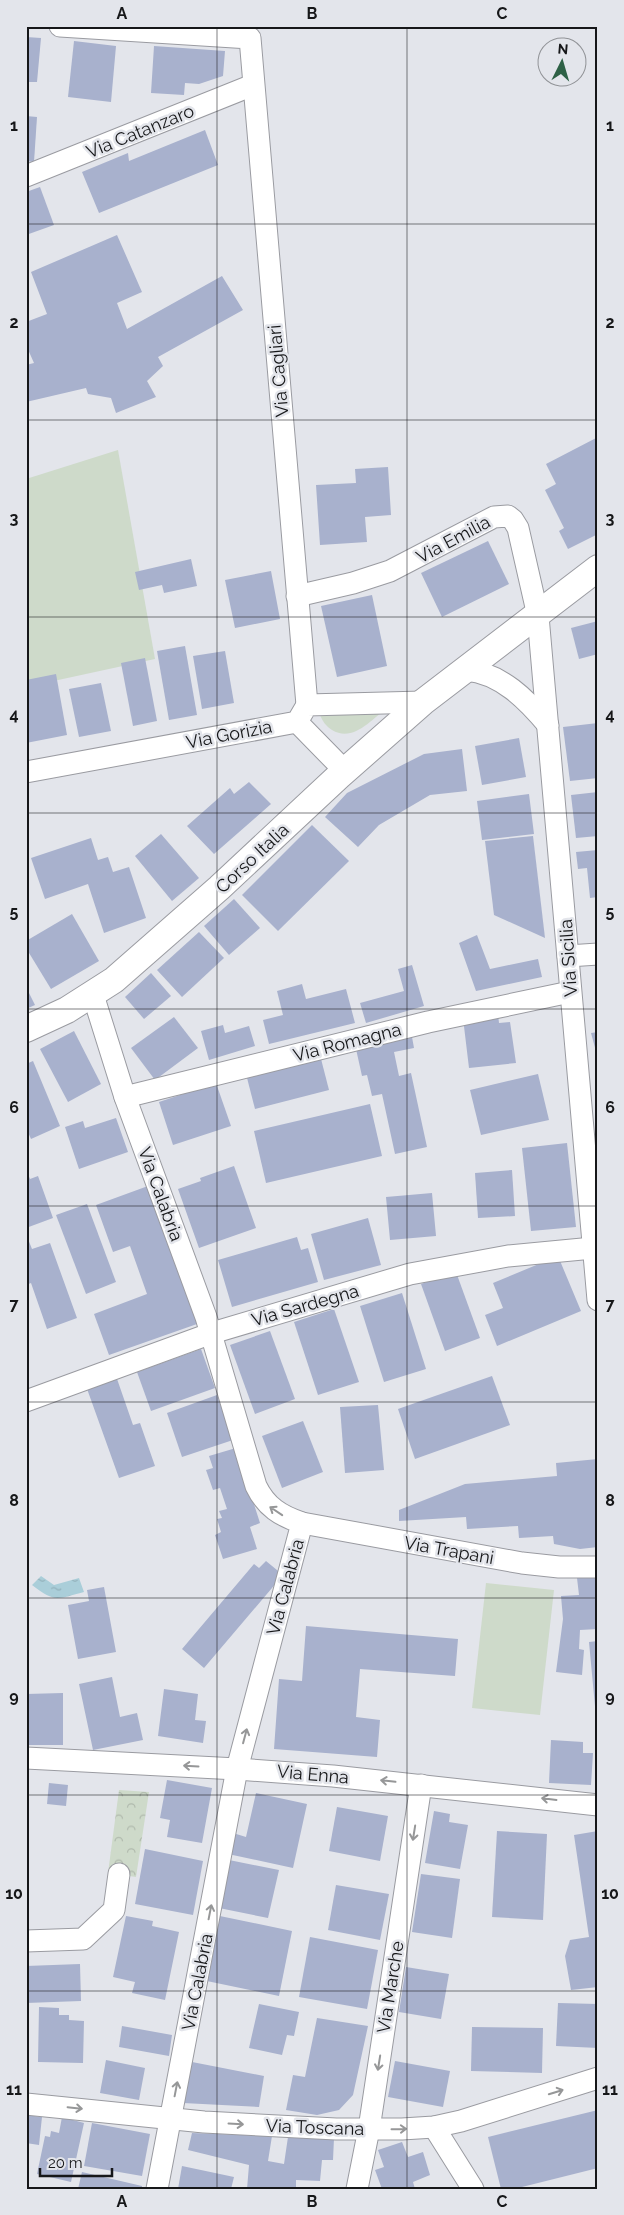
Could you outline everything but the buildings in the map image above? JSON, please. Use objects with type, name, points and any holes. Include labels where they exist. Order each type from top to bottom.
[{"type":"street","name":"Via Cagliari","points":[[60,26],[250,38],[297,596],[302,713]]},
{"type":"street","name":"Via Catanzaro","points":[[26,176],[253,85]]},
{"type":"street","name":"Via Emilia","points":[[297,596],[353,583],[390,571],[487,520],[503,516],[514,520],[518,528],[538,616]]},
{"type":"street","name":"Corso Italia","points":[[26,1029],[93,995],[114,980],[219,888],[424,702],[598,568]]},
{"type":"street","name":"Via Sicilia","points":[[538,616],[598,1299]]},
{"type":"street","points":[[466,670],[488,675],[504,684],[525,700],[548,725]]},
{"type":"street","name":"Via Gorizia","points":[[26,772],[302,713],[424,702]]},
{"type":"street","points":[[302,713],[346,771]]},
{"type":"street","points":[[568,956],[598,954]]},
{"type":"street","name":"Via Romagna","points":[[125,1097],[428,1022],[570,992]]},
{"type":"street","name":"Via Calabria","points":[[93,995],[125,1097],[212,1333],[259,1493],[270,1507],[288,1518],[302,1523],[236,1768],[157,2189]]},
{"type":"street","name":"Via Sardegna","points":[[26,1402],[212,1333],[434,1269],[508,1256],[593,1248]]},
{"type":"street","name":"Via Trapani","points":[[302,1523],[522,1563],[559,1567],[598,1567]]},
{"type":"street","name":"Via Enna","points":[[26,1758],[236,1768],[421,1785],[598,1805]]},
{"type":"street","name":"Via Marche","points":[[357,2189],[369,2129],[421,1785]]},
{"type":"street","points":[[26,1941],[83,1939],[114,1910],[119,1874]]},
{"type":"street","name":"Via Toscana","points":[[26,2104],[171,2119],[369,2129],[434,2127],[461,2121],[598,2078]]},
{"type":"street","points":[[434,2127],[473,2189]]},
{"type":"green space","points":[[118,450],[155,659],[26,687],[26,479]]},
{"type":"green space","points":[[387,708],[362,728],[347,734],[332,730],[325,724],[320,715]]},
{"type":"green space","points":[[486,1583],[554,1590],[540,1715],[472,1708]]},
{"type":"green space","points":[[119,1790],[149,1792],[136,1877],[108,1873]]},
{"type":"water","points":[[41,1576],[54,1585],[79,1578],[84,1592],[62,1598],[51,1597],[32,1585]]}]
